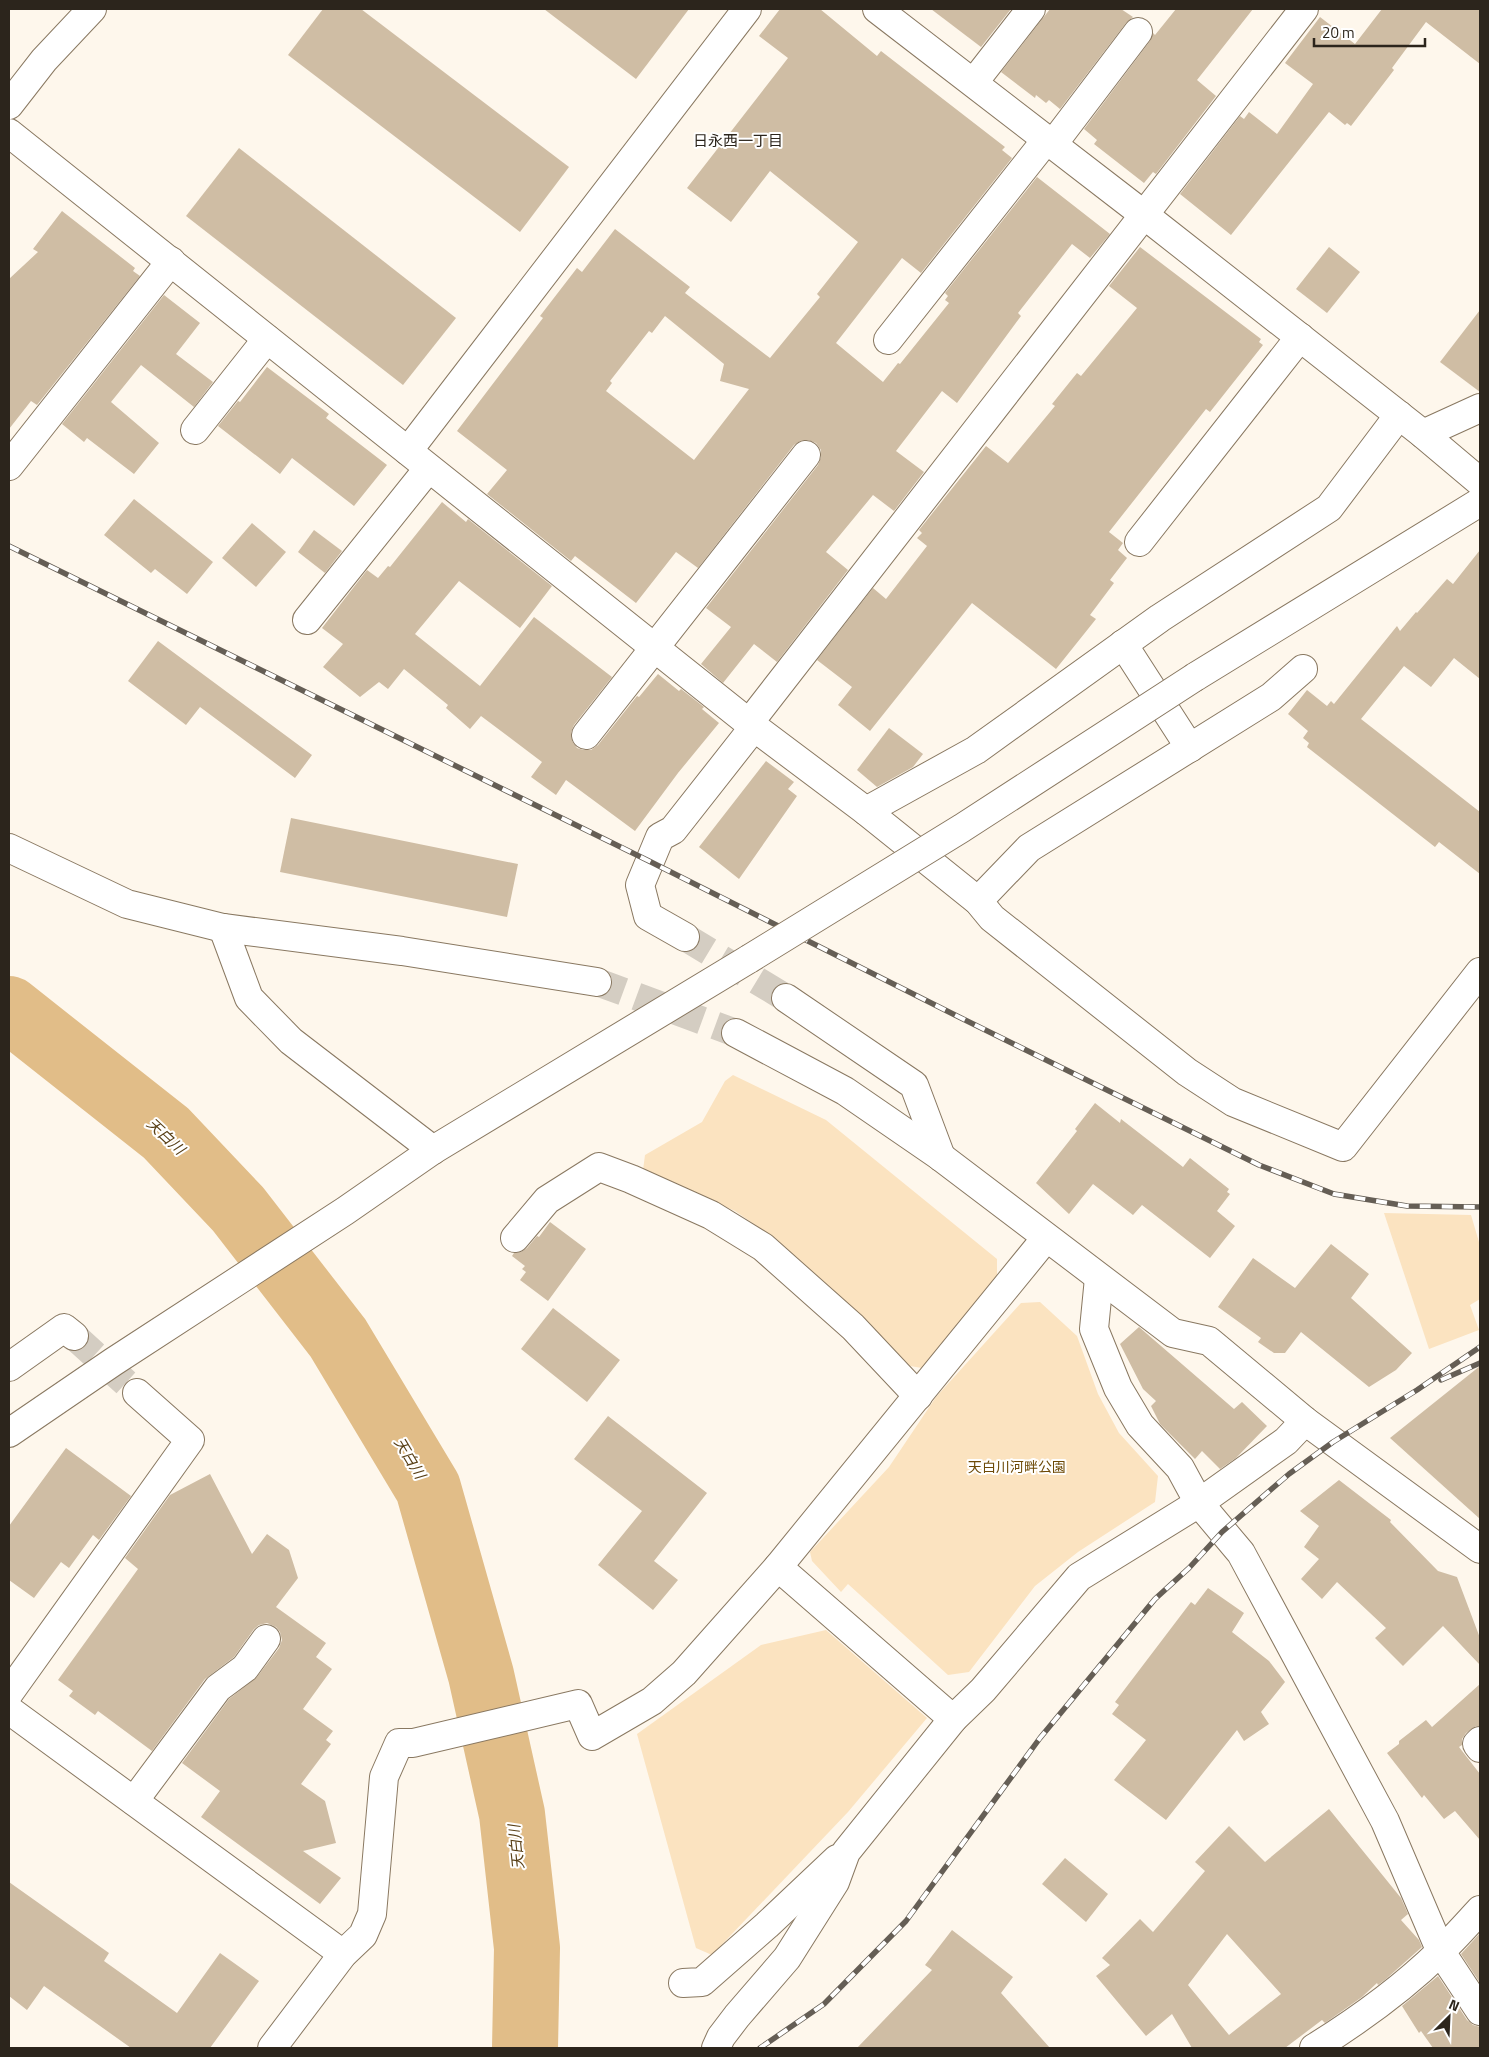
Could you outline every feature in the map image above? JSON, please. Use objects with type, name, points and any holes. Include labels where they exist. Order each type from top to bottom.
[{"type":"street","points":[[9,105],[44,60],[92,9]]},
{"type":"street","points":[[307,620],[418,460],[748,9]]},
{"type":"street","points":[[877,9],[974,82],[1300,337],[1423,434],[1480,482]]},
{"type":"street","points":[[974,82],[1031,9]]},
{"type":"street","points":[[685,938],[648,916],[640,885],[660,837],[673,830],[1143,214],[1304,9]]},
{"type":"street","points":[[888,340],[1138,32]]},
{"type":"street","points":[[9,133],[654,648],[866,811],[978,901],[992,918],[1187,1072],[1233,1102],[1343,1147],[1480,972]]},
{"type":"street","points":[[9,466],[171,262]]},
{"type":"street","points":[[1139,542],[1300,337]]},
{"type":"street","points":[[195,430],[267,339]]},
{"type":"street","points":[[1423,434],[1480,408]]},
{"type":"street","points":[[866,811],[976,750],[1160,618],[1329,508],[1398,415]]},
{"type":"street","points":[[586,735],[806,455]]},
{"type":"street","points":[[9,1433],[113,1362],[345,1211],[433,1150],[954,833],[1195,677],[1480,502]]},
{"type":"street","points":[[1123,644],[1190,748]]},
{"type":"street","points":[[978,901],[1029,848],[1272,697],[1303,669]]},
{"type":"street","points":[[9,848],[127,904],[223,928],[402,951],[597,982]]},
{"type":"street","points":[[223,928],[249,998],[291,1041],[433,1150]]},
{"type":"street","points":[[786,998],[914,1084],[940,1157]]},
{"type":"street","points":[[736,1033],[845,1091],[940,1157],[1173,1333],[1209,1341],[1304,1421],[1480,1549]]},
{"type":"street","points":[[515,1238],[547,1200],[599,1167],[632,1178],[711,1215],[763,1248],[853,1327],[918,1396]]},
{"type":"street","points":[[272,2048],[343,1954],[363,1935],[372,1914],[384,1777],[398,1743],[413,1743],[578,1704],[592,1736],[652,1701],[684,1673],[778,1566],[1046,1238]]},
{"type":"street","points":[[1099,1278],[1094,1329],[1118,1388],[1140,1425],[1180,1468],[1199,1503],[1241,1553],[1385,1821],[1441,1952],[1480,2011]]},
{"type":"street","points":[[9,1367],[64,1328],[74,1336]]},
{"type":"street","points":[[9,1693],[190,1440],[137,1393]]},
{"type":"street","points":[[682,1983],[702,1982],[767,1926],[846,1852],[953,1719],[983,1690],[1080,1577],[1199,1503],[1286,1441],[1304,1421]]},
{"type":"street","points":[[778,1566],[953,1719]]},
{"type":"street","points":[[134,1801],[218,1688],[245,1668],[266,1639]]},
{"type":"street","points":[[9,1710],[343,1954]]},
{"type":"street","points":[[1480,1741],[1477,1744],[1480,1748]]},
{"type":"street","points":[[716,2048],[721,2037],[737,2016],[787,1958],[835,1882],[846,1852]]},
{"type":"street","points":[[1314,2048],[1354,2023],[1441,1952],[1480,1910]]},
{"type":"green space","points":[[733,1075],[826,1120],[997,1259],[997,1279],[922,1368],[910,1366],[861,1315],[777,1240],[735,1211],[643,1170],[645,1155],[702,1122],[725,1081]]},
{"type":"green space","points":[[1384,1213],[1471,1215],[1480,1242],[1480,1299],[1470,1305],[1479,1330],[1429,1349]]},
{"type":"green space","name":"天白川河畔公園","points":[[1040,1302],[1077,1336],[1098,1394],[1119,1433],[1158,1476],[1155,1502],[1078,1552],[1035,1586],[969,1672],[948,1675],[848,1584],[841,1592],[812,1561],[810,1552],[889,1467],[936,1397],[1021,1303]]},
{"type":"green space","points":[[826,1630],[927,1718],[848,1812],[712,1955],[696,1948],[637,1734],[761,1645]]},
{"type":"building","points":[[323,9],[361,9],[569,167],[520,232],[288,55]]},
{"type":"building","points":[[544,9],[689,9],[636,79]]},
{"type":"building","points":[[780,9],[820,9],[877,56],[881,51],[1005,147],[1002,150],[1012,158],[921,273],[902,258],[836,343],[883,382],[898,363],[900,364],[949,303],[945,300],[948,296],[945,293],[1037,177],[1110,234],[1090,258],[1072,244],[1018,313],[1021,316],[957,403],[942,391],[896,451],[924,472],[894,511],[873,495],[826,552],[848,570],[777,662],[754,644],[723,683],[701,664],[731,627],[706,608],[818,465],[821,450],[816,443],[808,440],[800,441],[794,445],[698,568],[676,552],[636,603],[575,556],[571,561],[487,494],[507,470],[457,431],[543,318],[540,316],[577,268],[582,272],[615,229],[690,287],[685,293],[770,358],[820,297],[817,294],[858,242],[770,171],[731,222],[687,188],[788,58],[759,36]],"holes":[[[665,316],[724,364],[720,381],[749,389],[694,460],[606,391],[612,383],[610,381],[649,331],[652,333]]]},
{"type":"building","points":[[931,9],[1011,9],[981,47]]},
{"type":"building","points":[[1050,9],[1121,9],[1133,17],[1126,23],[1060,109],[1049,100],[1046,103],[1036,95],[1035,98],[1001,72]]},
{"type":"building","points":[[1176,9],[1253,9],[1197,80],[1216,96],[1156,174],[1153,172],[1144,183],[1094,144],[1097,140],[1084,129],[1150,41],[1153,33],[1155,35]]},
{"type":"building","points":[[1382,9],[1480,9],[1480,64],[1426,22],[1392,68],[1394,70],[1351,126],[1347,123],[1345,125],[1329,112],[1231,235],[1180,194],[1240,116],[1244,119],[1249,112],[1277,134],[1313,84],[1285,63],[1320,17],[1355,44]]},
{"type":"building","points":[[239,148],[456,318],[403,385],[186,216]]},
{"type":"building","points":[[62,211],[135,268],[133,271],[140,276],[37,405],[31,401],[9,429],[9,279],[38,252],[33,249]]},
{"type":"building","points":[[1140,247],[1261,339],[1259,342],[1263,345],[1210,412],[1206,409],[1109,532],[1123,543],[1118,550],[1127,558],[1110,580],[1114,583],[1090,615],[1096,619],[1056,669],[972,603],[870,731],[838,705],[852,687],[817,660],[873,588],[886,599],[927,546],[917,538],[922,533],[919,530],[986,446],[1008,463],[1055,406],[1052,404],[1077,373],[1081,376],[1137,308],[1109,286]]},
{"type":"building","points":[[1329,247],[1360,272],[1327,313],[1296,289]]},
{"type":"building","points":[[164,295],[200,323],[176,354],[213,382],[194,407],[141,365],[111,402],[159,443],[134,474],[87,438],[84,442],[62,424]]},
{"type":"building","points":[[1480,310],[1480,392],[1440,362]]},
{"type":"building","points":[[267,367],[329,414],[326,418],[387,465],[354,506],[292,458],[280,474],[218,426],[238,401],[240,402]]},
{"type":"building","points":[[134,499],[213,562],[187,594],[155,569],[151,573],[104,535]]},
{"type":"building","points":[[442,502],[466,522],[468,519],[552,586],[520,628],[459,581],[415,634],[480,686],[534,617],[612,677],[574,725],[571,732],[572,741],[577,748],[591,750],[598,745],[637,696],[639,697],[658,674],[679,691],[681,689],[704,707],[702,709],[719,723],[678,773],[635,831],[566,780],[556,795],[531,777],[542,762],[481,716],[470,729],[446,708],[448,705],[404,669],[388,689],[379,682],[360,697],[323,667],[343,644],[322,628],[367,570],[378,578],[388,566],[390,567]]},
{"type":"building","points":[[252,523],[286,552],[256,587],[222,558]]},
{"type":"building","points":[[314,530],[342,551],[325,573],[298,552]]},
{"type":"building","points":[[1480,550],[1480,679],[1454,658],[1431,687],[1404,666],[1361,719],[1480,812],[1480,874],[1439,842],[1435,847],[1307,747],[1309,743],[1303,738],[1308,731],[1288,714],[1307,690],[1327,706],[1331,701],[1334,704],[1397,626],[1400,631],[1447,579],[1453,584]]},
{"type":"building","points":[[158,641],[312,755],[295,778],[200,707],[186,725],[128,681]]},
{"type":"building","points":[[889,728],[923,754],[913,767],[877,787],[857,770]]},
{"type":"building","points":[[766,761],[794,782],[788,789],[797,796],[739,879],[699,847]]},
{"type":"building","points":[[291,818],[518,864],[507,917],[280,872]]},
{"type":"building","points":[[1095,1103],[1120,1123],[1121,1119],[1183,1167],[1190,1158],[1229,1189],[1227,1192],[1230,1194],[1217,1211],[1235,1226],[1210,1258],[1142,1205],[1133,1215],[1093,1184],[1069,1214],[1036,1183],[1077,1131],[1075,1129]]},
{"type":"building","points":[[550,1222],[586,1249],[548,1301],[520,1280],[526,1272],[522,1269],[525,1266],[512,1256],[514,1253],[521,1252],[527,1248],[537,1236],[539,1237]]},
{"type":"building","points":[[1331,1244],[1369,1274],[1351,1298],[1412,1353],[1396,1370],[1369,1387],[1301,1332],[1285,1353],[1274,1353],[1258,1342],[1261,1338],[1218,1307],[1253,1258],[1295,1288]]},
{"type":"building","points":[[553,1308],[620,1360],[587,1402],[521,1349]]},
{"type":"building","points":[[1139,1327],[1234,1409],[1242,1402],[1267,1426],[1236,1458],[1220,1469],[1202,1451],[1195,1459],[1160,1424],[1151,1406],[1156,1401],[1143,1389],[1120,1344]]},
{"type":"building","points":[[1480,1366],[1480,1519],[1390,1438]]},
{"type":"building","points":[[608,1416],[707,1493],[654,1561],[678,1580],[653,1610],[598,1565],[642,1511],[574,1459]]},
{"type":"building","points":[[66,1448],[131,1496],[99,1540],[93,1535],[69,1568],[61,1562],[34,1598],[9,1580],[9,1526]]},
{"type":"building","points":[[210,1474],[252,1554],[267,1534],[289,1550],[298,1578],[276,1607],[326,1643],[316,1657],[332,1669],[303,1709],[333,1731],[326,1740],[331,1744],[301,1784],[325,1801],[336,1843],[303,1851],[341,1878],[320,1904],[201,1817],[220,1791],[182,1763],[229,1699],[257,1677],[279,1648],[282,1640],[280,1632],[276,1627],[267,1623],[259,1625],[254,1629],[234,1657],[205,1679],[152,1751],[98,1711],[95,1715],[69,1696],[73,1691],[58,1680],[138,1569],[125,1558],[170,1495]]},
{"type":"building","points":[[1339,1480],[1391,1520],[1390,1522],[1438,1571],[1457,1577],[1480,1638],[1480,1665],[1443,1626],[1403,1666],[1375,1638],[1386,1628],[1337,1582],[1322,1599],[1301,1579],[1319,1559],[1304,1547],[1319,1526],[1300,1511]]},
{"type":"building","points":[[1208,1588],[1244,1613],[1232,1632],[1269,1661],[1285,1682],[1261,1712],[1269,1724],[1244,1741],[1237,1730],[1166,1820],[1114,1780],[1146,1740],[1112,1714],[1119,1705],[1115,1702],[1191,1602],[1195,1605]]},
{"type":"building","points":[[1480,1684],[1480,1726],[1476,1726],[1466,1733],[1462,1739],[1462,1745],[1459,1747],[1480,1774],[1480,1840],[1455,1811],[1444,1819],[1424,1795],[1422,1798],[1387,1753],[1426,1720],[1432,1727]]},
{"type":"building","points":[[1329,1809],[1401,1898],[1408,1914],[1401,1920],[1419,1940],[1422,1947],[1386,1979],[1378,1985],[1377,1983],[1362,1997],[1325,2023],[1322,2020],[1285,2048],[1192,2048],[1172,2014],[1146,2036],[1096,1976],[1110,1965],[1102,1958],[1140,1919],[1153,1932],[1205,1871],[1195,1862],[1229,1826],[1265,1862]],"holes":[[[1227,1934],[1281,1994],[1229,2035],[1188,1985]]]},
{"type":"building","points":[[1065,1858],[1108,1894],[1086,1922],[1042,1884]]},
{"type":"building","points":[[9,1882],[109,1953],[104,1961],[177,2013],[220,1953],[259,1981],[210,2048],[131,2048],[44,1986],[27,2010],[9,1996]]},
{"type":"building","points":[[952,1930],[1013,1977],[1001,1993],[1050,2048],[857,2048],[932,1970],[925,1965]]},
{"type":"building","points":[[1480,1933],[1480,1983],[1461,1954]]},
{"type":"building","points":[[1438,1976],[1467,2020],[1473,2025],[1480,2027],[1480,2048],[1433,2048],[1421,2031],[1419,2033],[1402,2006]]},
{"type":"waterway","name":"天白川","points":[[9,1009],[166,1133],[238,1209],[338,1338],[428,1488],[481,1675],[512,1814],[527,1948],[525,2048]]},
{"type":"tunnel","points":[[685,937],[786,998]]},
{"type":"tunnel","points":[[597,982],[736,1033]]},
{"type":"tunnel","points":[[74,1336],[137,1393]]},
{"type":"railway","points":[[9,546],[649,861],[1259,1165],[1334,1194],[1407,1206],[1480,1207]]},
{"type":"railway","points":[[760,2048],[824,2004],[906,1921],[1040,1738],[1155,1599],[1189,1568],[1222,1532],[1289,1474],[1333,1442],[1417,1390],[1480,1347]]},
{"type":"railway","points":[[1441,1380],[1480,1363]]},
{"type":"district","name":"日永西一丁目","points":[[738,140]]}]
